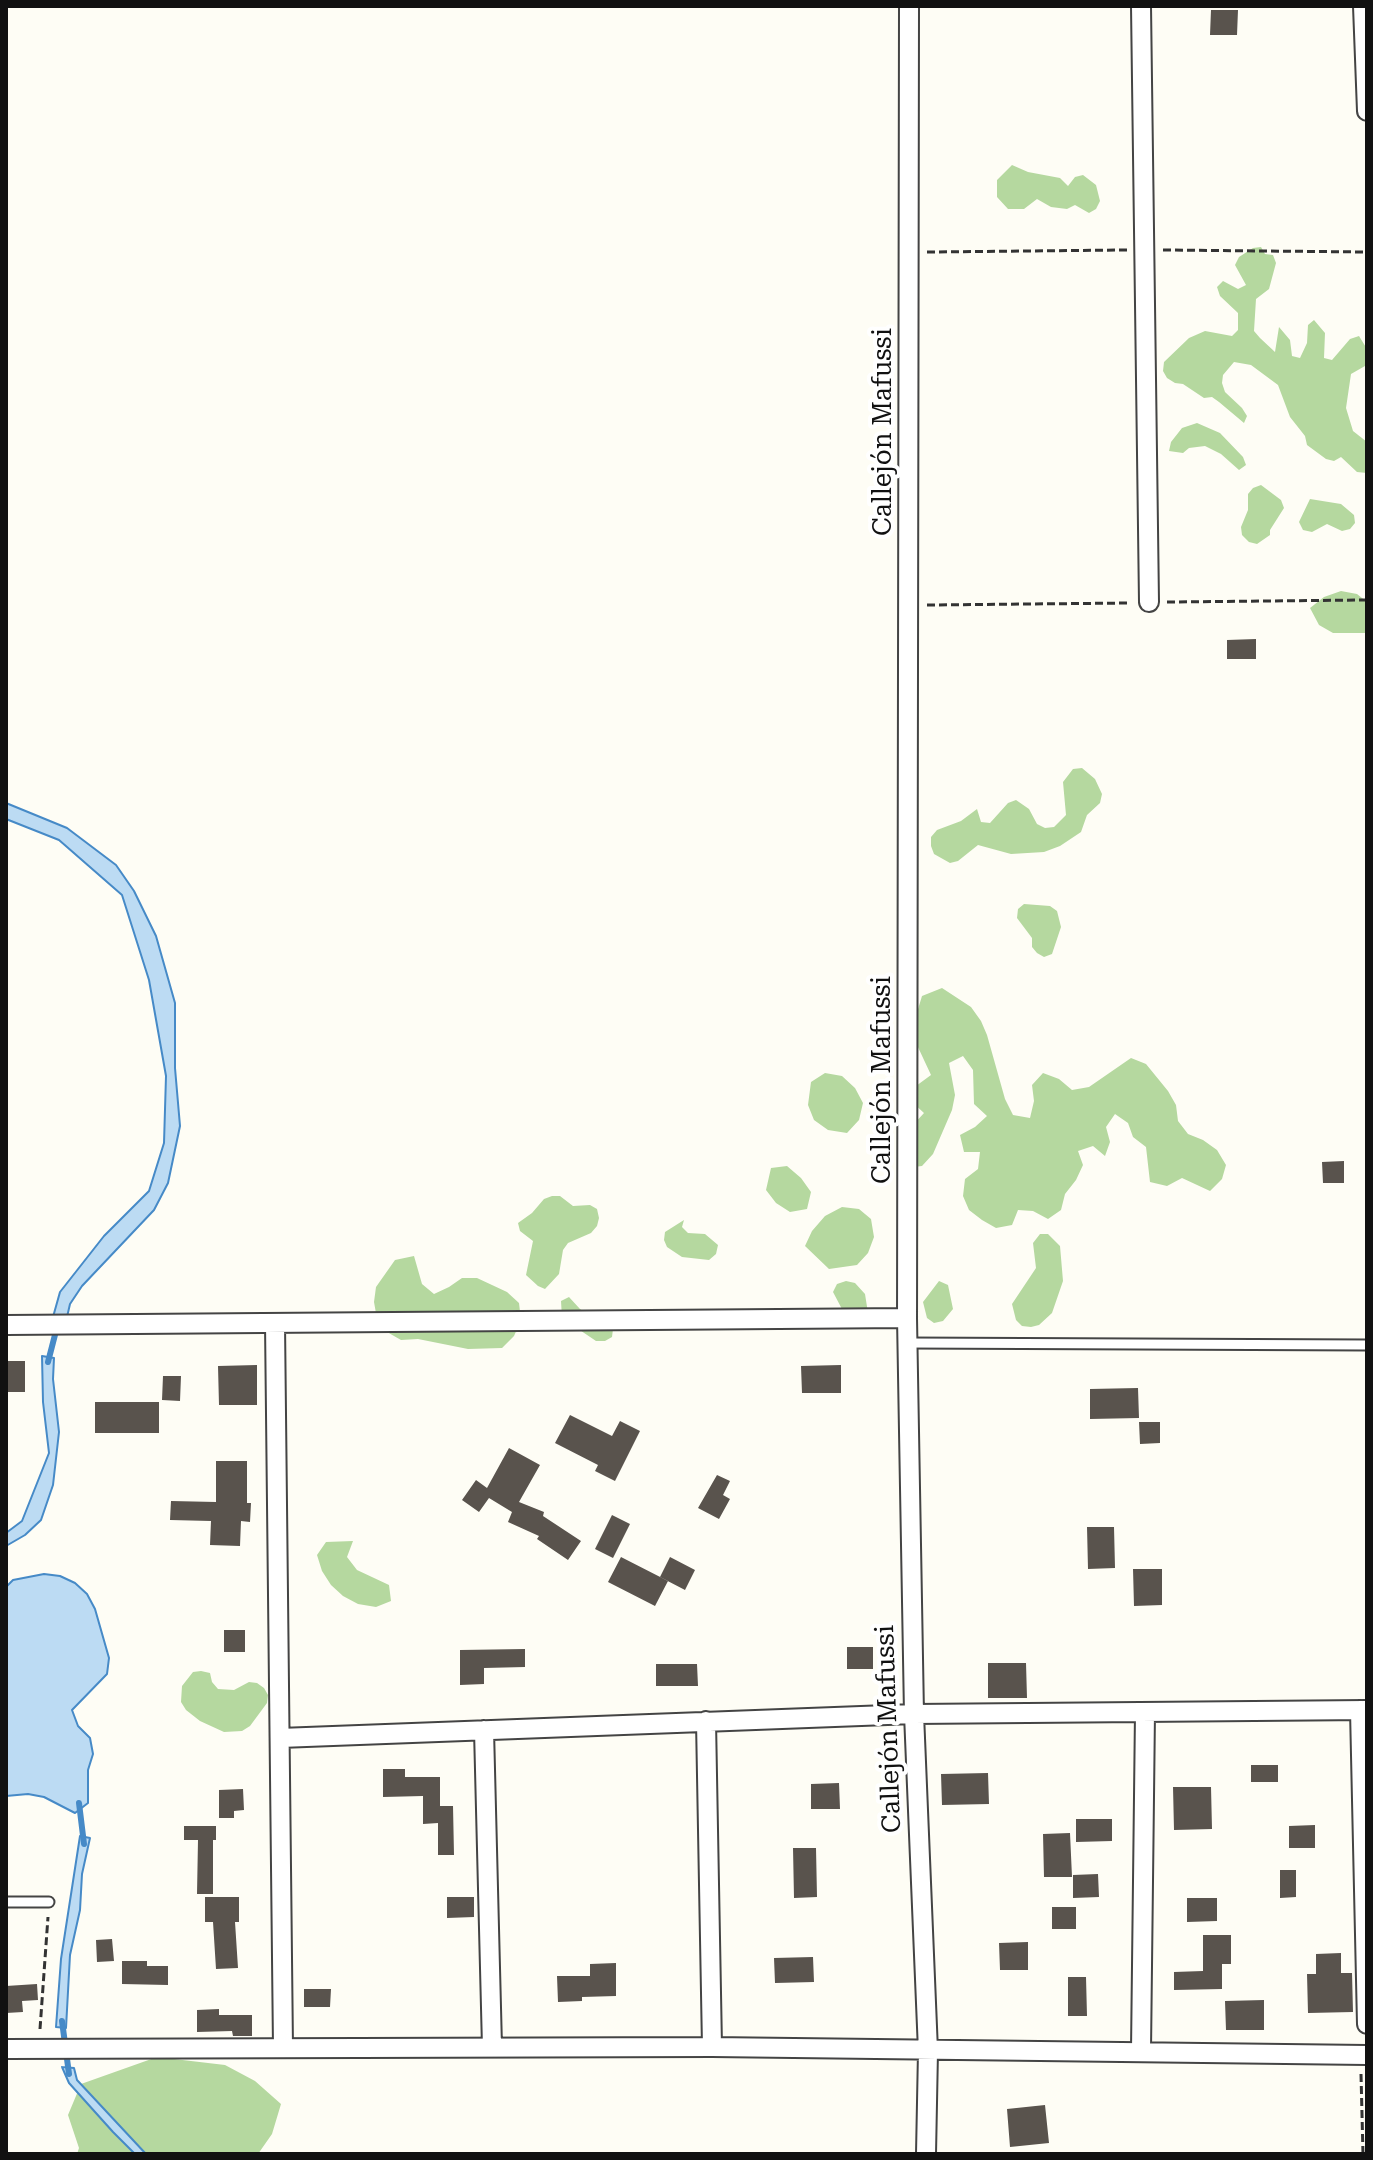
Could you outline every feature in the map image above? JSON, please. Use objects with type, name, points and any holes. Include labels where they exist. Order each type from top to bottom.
[{"type":"street","name":"Callejón Mafussi","points":[[909,6],[907,1318],[914,1714],[928,2051],[926,2154]]},
{"type":"street","points":[[1141,6],[1149,602]]},
{"type":"street","points":[[1363,6],[1367,111]]},
{"type":"street","points":[[6,1325],[907,1318]]},
{"type":"street","points":[[275,1323],[283,2048]]},
{"type":"street","points":[[280,1738],[914,1714],[1364,1710],[1367,2024]]},
{"type":"street","points":[[1141,2050],[1145,1712]]},
{"type":"street","points":[[706,1721],[712,2047]]},
{"type":"street","points":[[484,1730],[492,2047]]},
{"type":"street","points":[[6,2049],[712,2047],[1364,2055]]},
{"type":"lane","points":[[908,1343],[1367,1345]]},
{"type":"lane","points":[[6,1902],[49,1902]]},
{"type":"path","points":[[49,1902],[56,2049]]},
{"type":"path","points":[[1363,2154],[1364,2055]]},
{"type":"green space","points":[[1012,165],[1028,172],[1060,178],[1068,186],[1075,177],[1083,175],[1096,185],[1100,201],[1096,209],[1089,213],[1075,205],[1067,209],[1051,207],[1037,199],[1024,209],[1008,209],[997,197],[997,180]]},
{"type":"green space","points":[[1261,247],[1265,254],[1273,255],[1276,263],[1269,289],[1256,299],[1254,331],[1260,338],[1275,352],[1279,327],[1290,340],[1292,356],[1300,358],[1307,343],[1308,325],[1314,320],[1325,333],[1324,358],[1332,360],[1350,339],[1359,336],[1367,349],[1365,366],[1351,374],[1346,408],[1353,431],[1367,442],[1367,473],[1357,472],[1341,457],[1334,461],[1326,459],[1307,445],[1305,436],[1290,417],[1278,385],[1251,365],[1234,362],[1223,375],[1222,383],[1225,392],[1247,416],[1244,423],[1212,397],[1204,398],[1183,384],[1175,383],[1163,371],[1164,362],[1189,338],[1205,331],[1232,336],[1238,330],[1238,313],[1220,296],[1217,287],[1223,281],[1238,289],[1246,285],[1235,265],[1239,257],[1253,248]]},
{"type":"green space","points":[[1197,423],[1220,433],[1243,457],[1246,465],[1239,470],[1221,454],[1205,446],[1189,448],[1183,453],[1169,451],[1171,442],[1182,428]]},
{"type":"green space","points":[[1261,485],[1281,500],[1284,508],[1270,535],[1257,544],[1249,542],[1242,535],[1241,527],[1248,510],[1248,494]]},
{"type":"green space","points":[[1310,499],[1341,504],[1354,515],[1355,523],[1350,529],[1342,531],[1327,524],[1312,532],[1303,530],[1299,522]]},
{"type":"green space","points":[[1341,591],[1357,594],[1367,602],[1366,633],[1333,633],[1319,625],[1310,608],[1324,597]]},
{"type":"green space","points":[[1082,768],[1095,779],[1102,794],[1100,803],[1087,815],[1081,832],[1060,846],[1044,852],[1011,854],[978,845],[958,861],[950,863],[934,854],[931,837],[937,830],[961,821],[977,809],[981,822],[990,823],[1008,803],[1016,800],[1029,809],[1037,824],[1045,828],[1054,827],[1066,815],[1063,782],[1073,769]]},
{"type":"green space","points":[[1024,904],[1050,906],[1057,911],[1061,927],[1052,954],[1044,957],[1032,947],[1032,938],[1017,918],[1018,909]]},
{"type":"green space","points":[[942,988],[971,1007],[981,1021],[1005,1099],[1013,1115],[1030,1118],[1034,1101],[1032,1085],[1043,1073],[1059,1079],[1072,1090],[1089,1087],[1131,1058],[1146,1064],[1168,1091],[1176,1105],[1178,1121],[1188,1134],[1217,1150],[1226,1165],[1222,1179],[1210,1191],[1182,1178],[1167,1186],[1150,1182],[1146,1147],[1133,1137],[1128,1123],[1115,1114],[1106,1127],[1110,1142],[1105,1156],[1093,1146],[1078,1151],[1083,1165],[1065,1194],[1061,1210],[1048,1219],[1033,1211],[1018,1210],[1012,1225],[996,1228],[969,1210],[963,1196],[965,1179],[978,1169],[980,1152],[964,1152],[960,1135],[987,1116],[974,1104],[973,1070],[963,1056],[949,1063],[955,1095],[952,1110],[933,1154],[922,1166],[905,1168],[897,1153],[902,1137],[924,1113],[912,1102],[916,1086],[931,1075],[912,1029],[922,996]]},
{"type":"green space","points":[[825,1073],[842,1076],[855,1088],[863,1103],[859,1120],[847,1133],[828,1130],[814,1120],[808,1105],[811,1082]]},
{"type":"green space","points":[[787,1166],[811,1192],[807,1209],[790,1212],[776,1203],[766,1190],[771,1168]]},
{"type":"green space","points":[[560,1196],[573,1206],[590,1205],[597,1209],[599,1218],[591,1233],[568,1243],[563,1250],[559,1274],[545,1289],[526,1275],[533,1241],[520,1231],[518,1223],[544,1199]]},
{"type":"green space","points":[[842,1207],[859,1209],[871,1219],[874,1237],[868,1253],[857,1265],[829,1269],[805,1246],[812,1231],[825,1216]]},
{"type":"green space","points":[[684,1220],[682,1227],[688,1233],[705,1234],[718,1245],[716,1254],[709,1260],[682,1257],[667,1247],[665,1232]]},
{"type":"green space","points":[[1040,1234],[1048,1234],[1060,1246],[1063,1281],[1052,1313],[1039,1325],[1022,1326],[1016,1320],[1012,1304],[1036,1268],[1033,1243]]},
{"type":"green space","points":[[414,1256],[422,1284],[434,1294],[462,1278],[477,1278],[507,1292],[519,1303],[521,1320],[514,1336],[502,1348],[468,1349],[418,1339],[401,1340],[387,1332],[377,1319],[374,1302],[376,1287],[395,1260]]},
{"type":"green space","points":[[846,1281],[855,1283],[865,1294],[868,1313],[843,1311],[833,1292],[837,1284]]},
{"type":"green space","points":[[939,1281],[948,1285],[953,1309],[943,1321],[934,1323],[927,1318],[923,1302]]},
{"type":"green space","points":[[569,1297],[580,1309],[613,1329],[612,1337],[596,1341],[562,1318],[561,1301]]},
{"type":"green space","points":[[353,1541],[347,1557],[357,1570],[389,1585],[391,1601],[376,1607],[358,1604],[331,1585],[322,1571],[317,1555],[326,1542]]},
{"type":"green space","points":[[193,1672],[210,1673],[218,1689],[234,1690],[249,1682],[264,1688],[268,1695],[267,1703],[250,1726],[242,1731],[224,1732],[200,1721],[186,1710],[181,1702],[182,1686]]},
{"type":"green space","points":[[157,2057],[225,2065],[255,2081],[281,2104],[272,2134],[258,2154],[77,2154],[79,2148],[68,2115],[81,2084]]},
{"type":"water","points":[[6,803],[67,828],[116,865],[134,891],[156,936],[175,1003],[175,1068],[180,1126],[168,1183],[154,1210],[82,1286],[70,1304],[67,1317],[53,1317],[60,1292],[104,1236],[149,1191],[164,1143],[166,1076],[149,980],[122,895],[59,840],[6,819]]},
{"type":"water","points":[[42,1356],[54,1358],[53,1379],[59,1432],[53,1485],[41,1520],[25,1535],[6,1546],[6,1533],[22,1521],[49,1453]]},
{"type":"water","points":[[44,1574],[60,1576],[75,1583],[87,1594],[95,1609],[109,1658],[107,1674],[72,1710],[78,1726],[90,1738],[93,1754],[88,1770],[88,1803],[75,1813],[44,1797],[28,1794],[6,1796],[6,1587],[13,1580]]},
{"type":"water","points":[[80,1836],[90,1838],[70,1955],[66,2028],[56,2027],[61,1959]]},
{"type":"water","points":[[62,2067],[74,2068],[77,2080],[146,2154],[135,2154],[113,2132],[69,2083]]},
{"type":"building","points":[[1211,10],[1238,10],[1237,35],[1210,35]]},
{"type":"building","points":[[1256,639],[1256,659],[1227,659],[1227,640]]},
{"type":"building","points":[[1344,1161],[1344,1183],[1323,1183],[1322,1162]]},
{"type":"building","points":[[6,1361],[25,1361],[25,1392],[6,1392]]},
{"type":"building","points":[[257,1365],[257,1405],[219,1405],[218,1366]]},
{"type":"building","points":[[841,1365],[841,1393],[802,1393],[801,1366]]},
{"type":"building","points":[[163,1376],[181,1376],[180,1401],[162,1400]]},
{"type":"building","points":[[1138,1388],[1139,1418],[1090,1419],[1090,1389]]},
{"type":"building","points":[[95,1402],[159,1402],[159,1433],[95,1433]]},
{"type":"building","points":[[570,1415],[612,1436],[620,1421],[640,1431],[615,1481],[595,1471],[598,1465],[555,1443]]},
{"type":"building","points":[[1139,1422],[1160,1422],[1160,1443],[1140,1444]]},
{"type":"building","points":[[509,1448],[540,1465],[519,1502],[544,1512],[543,1516],[581,1541],[568,1560],[537,1539],[539,1536],[508,1522],[512,1512],[489,1498],[479,1512],[462,1500],[476,1480],[487,1488]]},
{"type":"building","points":[[216,1461],[247,1461],[250,1522],[241,1521],[240,1546],[210,1545],[211,1521],[170,1520],[171,1501],[216,1502]]},
{"type":"building","points":[[717,1475],[730,1481],[723,1495],[730,1499],[719,1519],[698,1508]]},
{"type":"building","points":[[612,1515],[630,1524],[613,1558],[595,1549]]},
{"type":"building","points":[[1087,1527],[1114,1527],[1115,1568],[1088,1569]]},
{"type":"building","points":[[621,1557],[668,1581],[655,1606],[608,1582]]},
{"type":"building","points":[[670,1557],[695,1570],[685,1590],[660,1577]]},
{"type":"building","points":[[1133,1569],[1162,1569],[1162,1605],[1134,1606]]},
{"type":"building","points":[[224,1630],[245,1630],[245,1652],[224,1652]]},
{"type":"building","points":[[847,1647],[873,1647],[873,1669],[847,1669]]},
{"type":"building","points":[[525,1649],[525,1667],[484,1668],[484,1684],[460,1685],[460,1650]]},
{"type":"building","points":[[988,1663],[1026,1663],[1027,1698],[988,1698]]},
{"type":"building","points":[[656,1664],[697,1664],[698,1686],[656,1686]]},
{"type":"building","points":[[1251,1765],[1278,1765],[1278,1782],[1251,1782]]},
{"type":"building","points":[[383,1769],[405,1769],[405,1777],[440,1777],[440,1806],[453,1806],[454,1855],[438,1855],[438,1823],[423,1824],[423,1796],[383,1797]]},
{"type":"building","points":[[988,1773],[989,1804],[942,1805],[941,1774]]},
{"type":"building","points":[[839,1783],[840,1809],[811,1809],[811,1784]]},
{"type":"building","points":[[1173,1787],[1211,1787],[1212,1829],[1174,1830]]},
{"type":"building","points":[[243,1789],[244,1810],[234,1811],[234,1818],[219,1818],[219,1790]]},
{"type":"building","points":[[1076,1819],[1112,1819],[1112,1841],[1076,1842]]},
{"type":"building","points":[[1315,1825],[1315,1848],[1289,1848],[1289,1826]]},
{"type":"building","points":[[184,1826],[216,1826],[213,1894],[197,1894],[198,1840],[184,1840]]},
{"type":"building","points":[[1070,1833],[1072,1877],[1044,1877],[1043,1834]]},
{"type":"building","points":[[793,1848],[816,1848],[817,1897],[794,1898]]},
{"type":"building","points":[[1280,1870],[1296,1870],[1296,1897],[1280,1898]]},
{"type":"building","points":[[1098,1874],[1099,1897],[1073,1898],[1073,1875]]},
{"type":"building","points":[[205,1897],[239,1897],[239,1922],[235,1922],[238,1968],[216,1969],[213,1922],[205,1922]]},
{"type":"building","points":[[447,1897],[474,1897],[474,1917],[447,1918]]},
{"type":"building","points":[[1187,1898],[1217,1898],[1217,1921],[1187,1922]]},
{"type":"building","points":[[1052,1907],[1076,1907],[1076,1929],[1052,1929]]},
{"type":"building","points":[[1203,1935],[1231,1935],[1231,1964],[1222,1964],[1222,1989],[1174,1990],[1174,1972],[1203,1971]]},
{"type":"building","points":[[112,1939],[114,1961],[97,1962],[96,1940]]},
{"type":"building","points":[[1028,1942],[1028,1970],[1000,1970],[999,1943]]},
{"type":"building","points":[[1341,1953],[1341,1973],[1352,1973],[1353,2012],[1308,2013],[1307,1974],[1316,1974],[1316,1954]]},
{"type":"building","points":[[813,1957],[814,1982],[775,1983],[774,1958]]},
{"type":"building","points":[[122,1961],[147,1961],[147,1966],[168,1966],[168,1985],[122,1984]]},
{"type":"building","points":[[616,1963],[616,1996],[582,1997],[582,2001],[558,2002],[557,1976],[590,1976],[590,1964]]},
{"type":"building","points":[[1068,1977],[1086,1977],[1087,2016],[1068,2016]]},
{"type":"building","points":[[37,1984],[38,2000],[22,2001],[23,2012],[6,2013],[6,1986]]},
{"type":"building","points":[[304,1989],[331,1989],[330,2007],[304,2007]]},
{"type":"building","points":[[1264,2000],[1264,2030],[1226,2030],[1225,2001]]},
{"type":"building","points":[[219,2009],[219,2015],[252,2015],[252,2036],[233,2036],[232,2031],[197,2032],[197,2010]]},
{"type":"building","points":[[1045,2105],[1049,2143],[1010,2147],[1007,2109]]},
{"type":"waterway","points":[[48,1362],[57,1327]]},
{"type":"waterway","points":[[79,1803],[84,1844]]},
{"type":"waterway","points":[[62,2021],[69,2074]]}]
